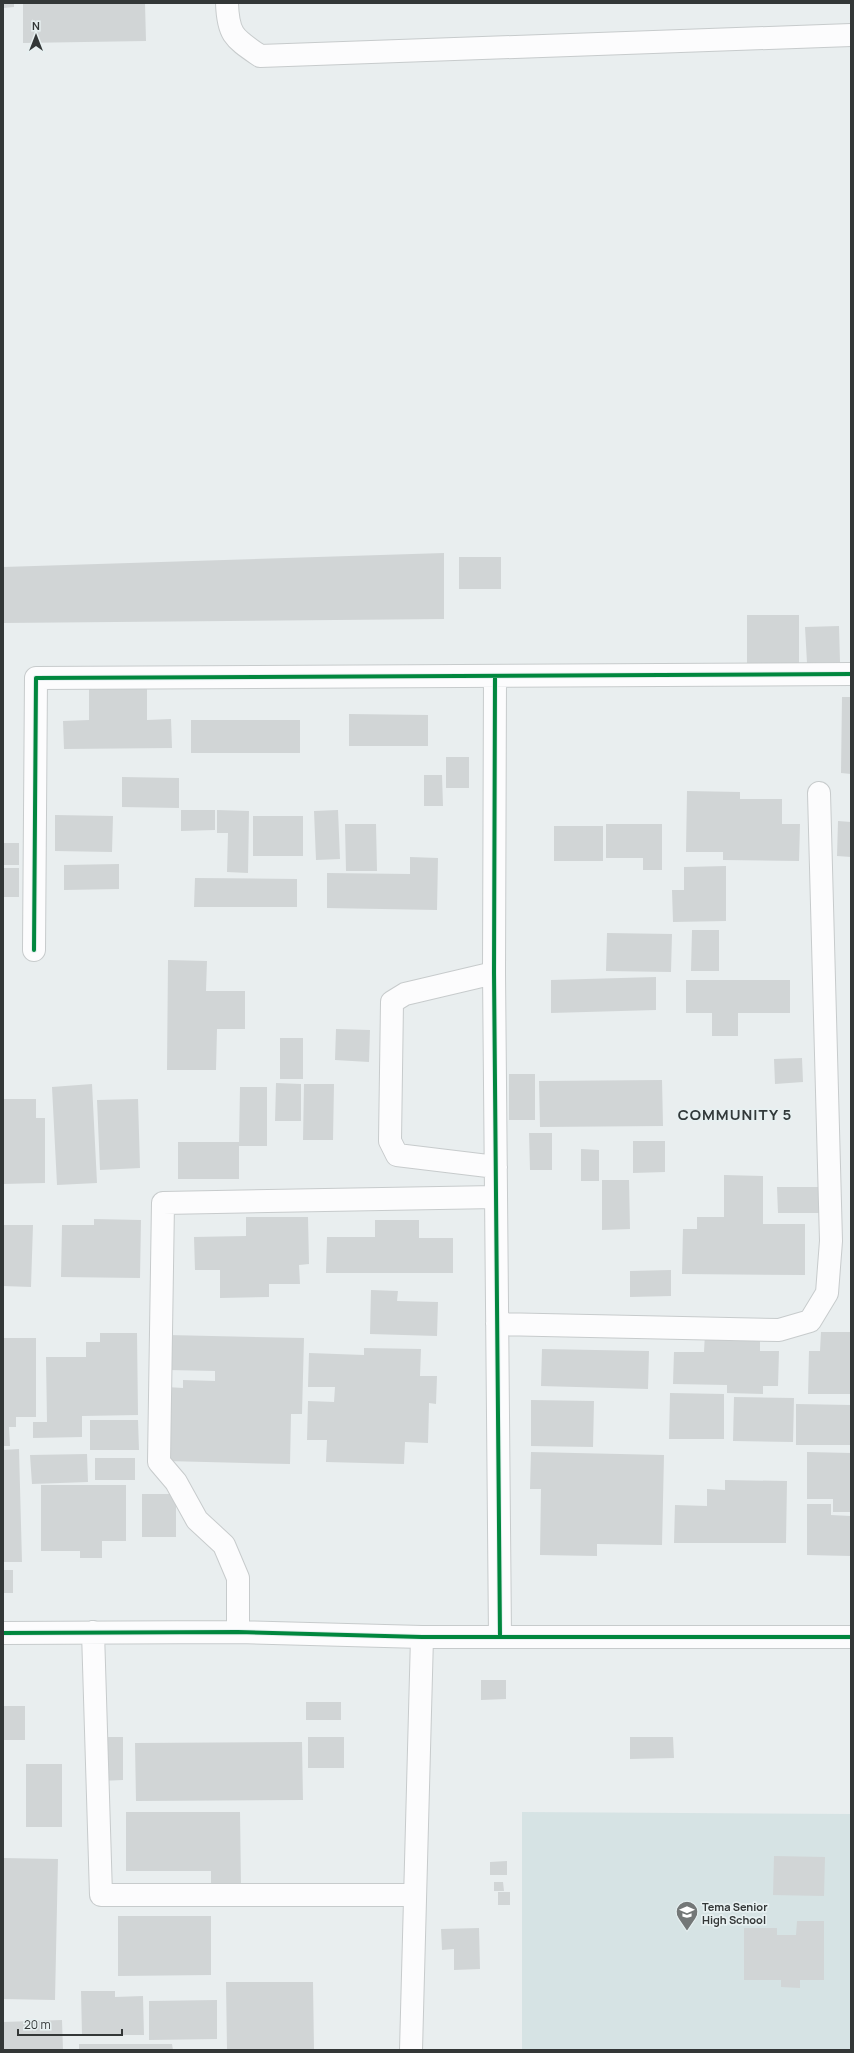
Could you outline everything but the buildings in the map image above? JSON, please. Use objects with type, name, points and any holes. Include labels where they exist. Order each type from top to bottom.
[{"type":"street","points":[[227,3],[228,24],[237,40],[260,56],[851,35]]},
{"type":"street","points":[[34,950],[36,678],[495,677],[851,674]]},
{"type":"street","points":[[495,677],[494,973],[500,1637]]},
{"type":"street","points":[[497,1324],[779,1330],[810,1321],[827,1294],[831,1241],[819,793]]},
{"type":"street","points":[[494,973],[405,994],[392,1002],[390,1141],[397,1155],[496,1167]]},
{"type":"street","points":[[238,1632],[238,1578],[224,1545],[197,1520],[176,1482],[159,1462],[163,1203],[496,1197]]},
{"type":"street","points":[[93,1632],[101,1895],[414,1895]]},
{"type":"street","points":[[3,1633],[238,1632],[422,1637],[851,1637]]},
{"type":"street","points":[[411,2050],[422,1637]]},
{"type":"shaded area","name":"Tema Senior High School","points":[[522,1812],[851,1814],[851,2050],[522,2050]]},
{"type":"cycle path","points":[[34,950],[36,678],[851,674]]},
{"type":"cycle path","points":[[495,677],[494,973],[500,1637]]},
{"type":"cycle path","points":[[3,1633],[238,1632],[422,1637],[851,1637]]},
{"type":"place","name":"Tema Senior High School","points":[[687,1932]]},
{"type":"district","name":"COMMUNITY 5","points":[[735,1114]]}]
